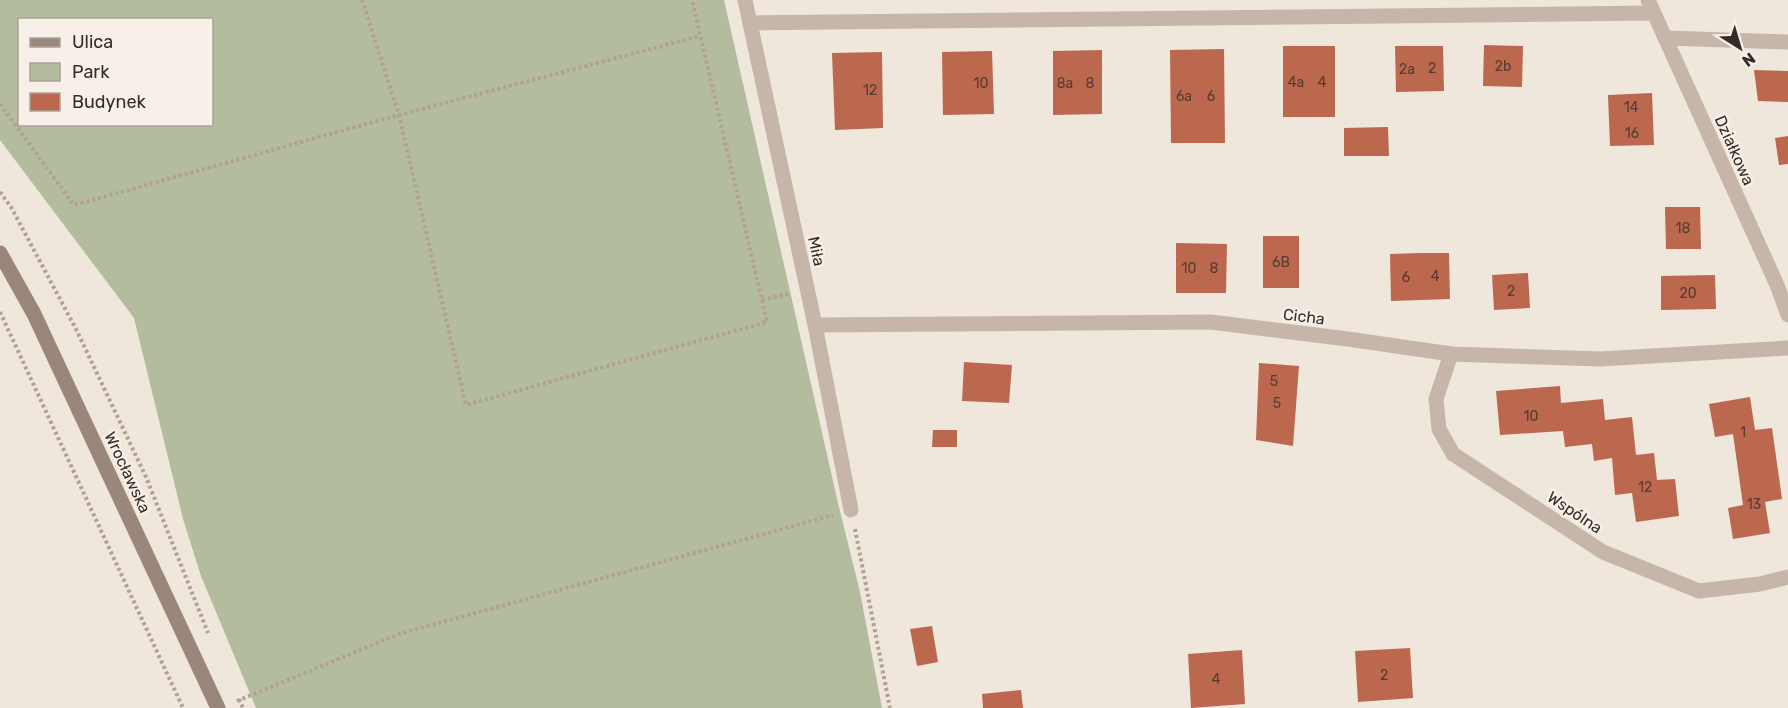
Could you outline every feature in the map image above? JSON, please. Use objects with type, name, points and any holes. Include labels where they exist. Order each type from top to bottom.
[{"type":"main road","name":"Wrocławska","points":[[0,253],[34,314],[224,706]]},
{"type":"street","name":"Miła","points":[[745,0],[807,289],[851,510]]},
{"type":"street","points":[[750,23],[1651,7]]},
{"type":"street","name":"Działkowa","points":[[1651,7],[1777,285],[1788,315]]},
{"type":"street","points":[[1665,38],[1788,42]]},
{"type":"street","name":"Cicha","points":[[814,325],[1211,322],[1451,354],[1600,359],[1788,348]]},
{"type":"street","name":"Wspólna","points":[[1451,354],[1436,399],[1439,429],[1453,454],[1603,552],[1698,591],[1760,584],[1788,577]]},
{"type":"path","points":[[362,0],[399,115],[466,405],[767,322],[692,0]]},
{"type":"path","points":[[0,104],[75,205],[399,115],[700,36]]},
{"type":"path","points":[[0,192],[11,207],[76,331],[146,477],[212,642]]},
{"type":"path","points":[[762,300],[807,289]]},
{"type":"path","points":[[0,312],[183,708]]},
{"type":"path","points":[[224,706],[409,631],[851,510],[890,708]]},
{"type":"path","points":[[235,690],[243,708]]},
{"type":"green space","points":[[0,0],[724,0],[860,592],[882,708],[256,708],[201,576],[183,519],[134,318],[0,140]]},
{"type":"building","points":[[1484,45],[1523,46],[1522,87],[1483,86]]},
{"type":"building","points":[[1283,46],[1335,46],[1335,117],[1283,117]]},
{"type":"building","points":[[1395,46],[1443,46],[1444,91],[1396,92]]},
{"type":"building","points":[[1224,49],[1225,143],[1171,143],[1170,50]]},
{"type":"building","points":[[1102,50],[1102,114],[1053,115],[1053,51]]},
{"type":"building","points":[[992,51],[994,114],[943,115],[942,52]]},
{"type":"building","points":[[882,52],[883,128],[835,130],[832,53]]},
{"type":"building","points":[[1754,70],[1788,71],[1788,102],[1758,101]]},
{"type":"building","points":[[1652,93],[1654,145],[1610,146],[1608,95]]},
{"type":"building","points":[[1388,127],[1389,156],[1344,156],[1344,128]]},
{"type":"building","points":[[1788,136],[1788,164],[1779,165],[1775,138]]},
{"type":"building","points":[[1665,207],[1700,207],[1701,249],[1666,249]]},
{"type":"building","points":[[1263,236],[1299,236],[1299,288],[1263,288]]},
{"type":"building","points":[[1176,243],[1227,244],[1226,293],[1176,293]]},
{"type":"building","points":[[1449,253],[1450,299],[1391,301],[1390,254]]},
{"type":"building","points":[[1528,273],[1530,308],[1494,310],[1492,275]]},
{"type":"building","points":[[1715,275],[1716,309],[1661,310],[1661,276]]},
{"type":"building","points":[[964,362],[1012,365],[1009,403],[962,401]]},
{"type":"building","points":[[1259,363],[1299,366],[1293,446],[1256,440]]},
{"type":"building","points":[[1560,386],[1561,403],[1603,399],[1605,420],[1632,417],[1636,455],[1654,453],[1657,480],[1675,479],[1679,516],[1636,522],[1632,493],[1615,495],[1612,458],[1594,461],[1592,444],[1565,447],[1563,431],[1500,435],[1496,391]]},
{"type":"building","points":[[1750,397],[1755,430],[1772,428],[1782,499],[1765,502],[1770,533],[1733,539],[1728,508],[1743,505],[1733,434],[1715,437],[1709,404]]},
{"type":"building","points":[[933,430],[957,430],[957,447],[932,447]]},
{"type":"building","points":[[932,626],[938,662],[917,666],[910,629]]},
{"type":"building","points":[[1410,648],[1413,698],[1358,702],[1355,651]]},
{"type":"building","points":[[1242,650],[1245,704],[1191,708],[1188,654]]},
{"type":"building","points":[[1021,690],[1023,708],[983,708],[982,694]]}]
